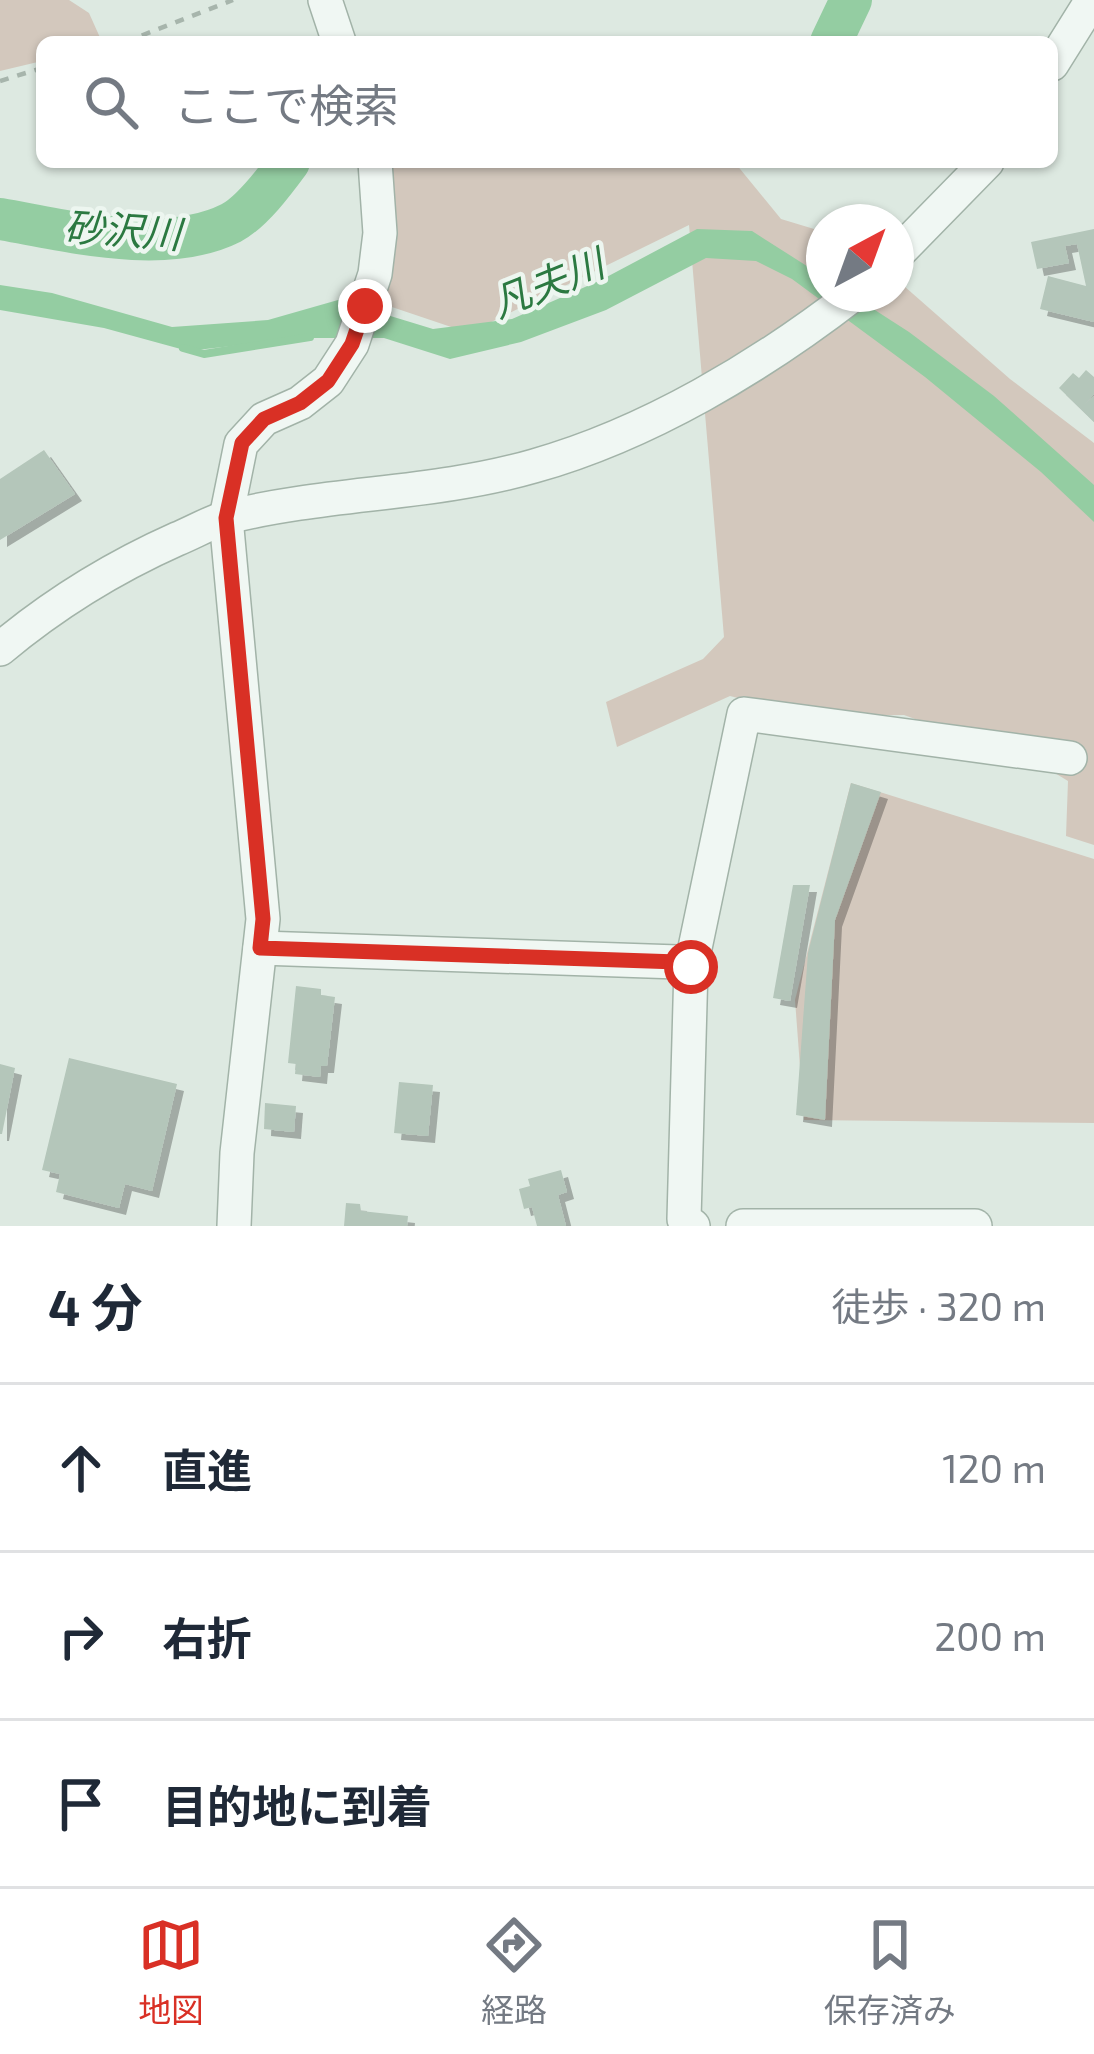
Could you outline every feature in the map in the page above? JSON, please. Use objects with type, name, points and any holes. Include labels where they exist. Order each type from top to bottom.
[{"type":"street","points":[[325,0],[337,36]]},
{"type":"street","points":[[1058,54],[1092,0]]},
{"type":"street","points":[[234,1226],[237,1153],[263,919],[226,518],[242,443],[264,419],[300,403],[328,381],[352,344],[375,274],[380,233],[375,168]]},
{"type":"street","points":[[914,237],[981,168]]},
{"type":"street","points":[[0,649],[40,615],[102,574],[226,518],[480,479],[537,465],[674,409],[725,381],[827,312]]},
{"type":"street","points":[[693,1226],[684,1220],[691,967],[745,714],[1070,758]]},
{"type":"street","points":[[260,948],[678,962],[691,967]]},
{"type":"street","points":[[743,1226],[976,1226]]},
{"type":"path","points":[[140,36],[233,0]]},
{"type":"path","points":[[0,81],[36,70]]},
{"type":"shaded area","points":[[0,0],[69,0],[89,13],[99,36],[36,36],[36,62],[0,71]]},
{"type":"shaded area","points":[[377,168],[739,168],[781,219],[806,227],[806,312],[914,312],[914,295],[1010,379],[1094,443],[1094,845],[1066,836],[1068,781],[1040,764],[904,715],[809,716],[730,696],[617,747],[606,702],[703,659],[724,637],[689,225],[469,333],[383,304]]},
{"type":"shaded area","points":[[697,229],[752,231],[806,266],[806,289],[756,261],[706,258],[606,310],[521,342],[450,359],[384,338],[301,338],[188,351],[104,328],[0,310],[0,285],[52,293],[172,327],[268,320],[338,300],[433,329],[512,319],[601,280]]},
{"type":"shaded area","points":[[837,312],[878,312],[994,396],[1094,485],[1094,522],[1041,472]]},
{"type":"shaded area","points":[[851,783],[1094,859],[1094,1123],[804,1120],[795,1000]]},
{"type":"building","points":[[1094,229],[1094,322],[1040,309],[1048,276],[1086,286],[1077,244],[1065,246],[1069,263],[1037,269],[1031,242]]},
{"type":"building","points":[[1086,370],[1094,377],[1094,394],[1085,404],[1094,396],[1094,422],[1059,388],[1073,373],[1079,378]]},
{"type":"building","points":[[44,450],[75,494],[0,540],[0,479]]},
{"type":"building","points":[[851,783],[881,792],[835,920],[825,1120],[796,1115],[808,953]]},
{"type":"building","points":[[793,885],[810,885],[790,1001],[773,998]]},
{"type":"building","points":[[296,986],[321,989],[321,995],[335,997],[327,1066],[321,1066],[320,1077],[295,1074],[296,1064],[288,1063]]},
{"type":"building","points":[[69,1058],[177,1084],[152,1191],[125,1184],[119,1208],[56,1192],[60,1174],[42,1170]]},
{"type":"building","points":[[0,1064],[15,1068],[2,1134],[0,1134]]},
{"type":"building","points":[[399,1082],[433,1085],[428,1136],[394,1133]]},
{"type":"building","points":[[265,1103],[296,1106],[294,1132],[264,1129]]},
{"type":"building","points":[[561,1170],[567,1192],[558,1195],[566,1226],[537,1226],[532,1207],[524,1209],[519,1189],[530,1186],[528,1179]]},
{"type":"building","points":[[346,1203],[360,1204],[361,1211],[408,1216],[407,1226],[344,1226]]},
{"type":"waterway","name":"砂沢川","points":[[834,36],[851,0]]},
{"type":"waterway","name":"砂沢川","points":[[0,219],[117,238],[205,233],[247,212],[284,168]]},
{"type":"waterway","name":"凡夫川","points":[[183,348],[204,354],[310,337]]},
{"type":"route","points":[[365,306],[352,344],[328,381],[300,403],[264,419],[242,443],[226,518],[263,919],[260,948],[678,962],[691,967]]}]
